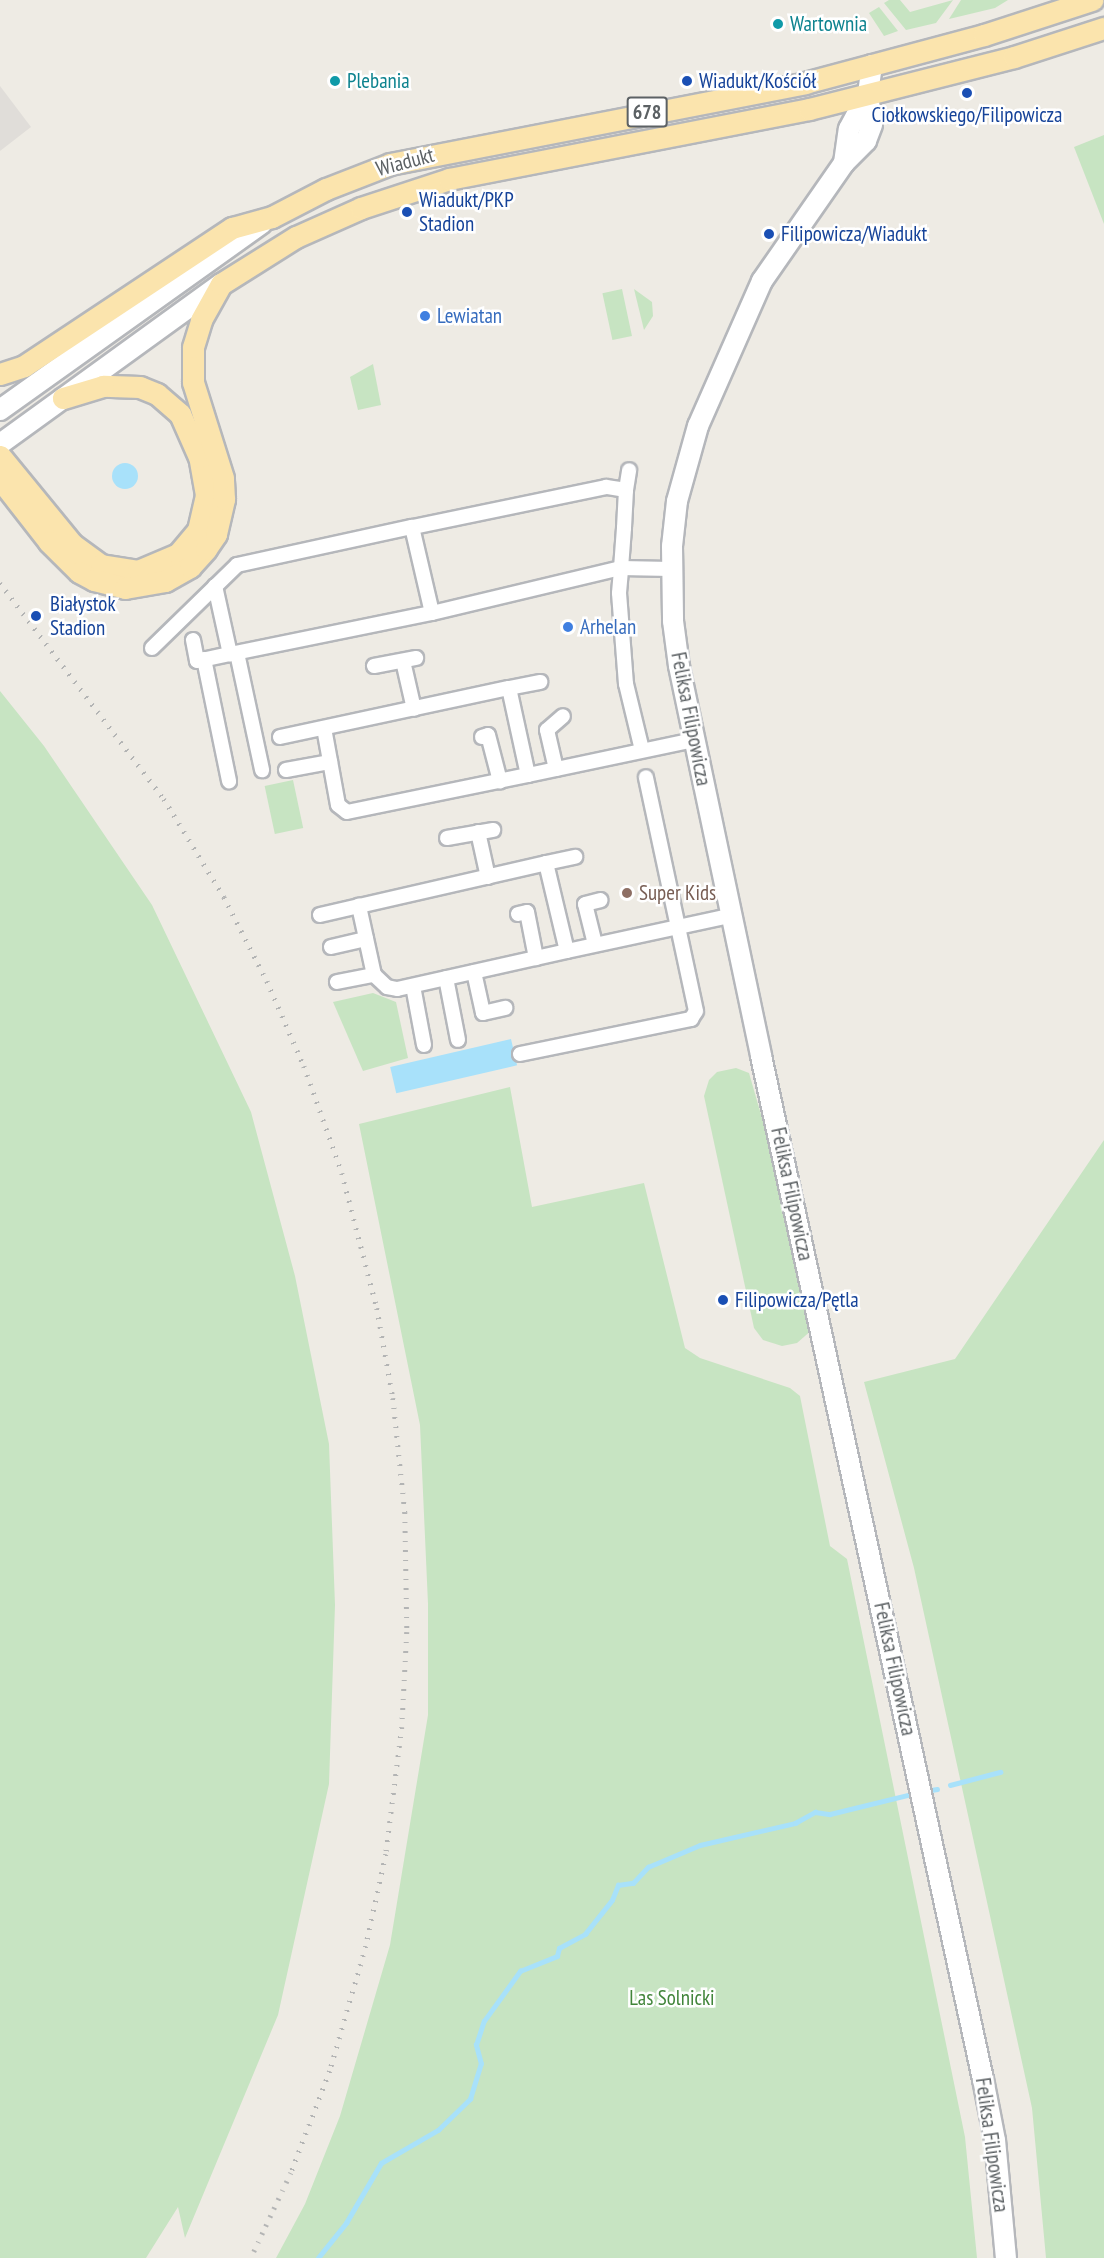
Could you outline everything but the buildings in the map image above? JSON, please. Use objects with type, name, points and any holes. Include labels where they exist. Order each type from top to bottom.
[{"type":"main road","name":"678","points":[[872,65],[1092,0]]},
{"type":"main road","name":"678","points":[[868,94],[1014,57],[1104,28]]},
{"type":"main road","name":"Wiadukt","points":[[272,217],[345,181],[421,155],[805,82],[872,65]]},
{"type":"main road","name":"Wiadukt","points":[[221,284],[324,223],[424,186],[501,166],[794,113],[868,94]]},
{"type":"main road","points":[[0,374],[32,361],[232,228],[272,217]]},
{"type":"main road","points":[[0,479],[63,559],[94,580],[111,586],[139,587],[165,581],[190,567],[216,534],[224,499],[223,478],[199,403],[192,365],[201,320],[221,284]]},
{"type":"main road","points":[[0,456],[72,544],[101,565],[138,571],[178,554],[198,530],[206,495],[199,457],[180,414],[157,394],[132,386],[103,386],[63,398]]},
{"type":"street","name":"Feliksa Filipowicza","points":[[872,65],[868,94],[849,129],[844,163],[762,281],[716,380],[677,501],[671,569],[679,666],[694,740],[981,2067],[995,2140],[1006,2258]]},
{"type":"street","name":"Wiadukt","points":[[3,408],[272,217]]},
{"type":"street","name":"Wiadukt","points":[[0,444],[221,284]]},
{"type":"street","points":[[629,470],[621,568],[626,684],[642,750]]},
{"type":"street","points":[[152,648],[215,586],[243,563],[606,487],[626,490]]},
{"type":"street","points":[[412,527],[432,613]]},
{"type":"street","points":[[193,640],[197,661],[432,613],[621,568],[671,569]]},
{"type":"street","points":[[215,586],[234,653],[262,770]]},
{"type":"street","points":[[204,659],[229,780]]},
{"type":"street","points":[[374,666],[409,659],[414,709]]},
{"type":"street","points":[[280,737],[540,682]]},
{"type":"street","points":[[509,688],[528,775]]},
{"type":"street","points":[[556,769],[547,730],[563,716]]},
{"type":"street","points":[[324,728],[338,805],[347,812],[694,740]]},
{"type":"street","points":[[482,736],[488,735],[500,781]]},
{"type":"street","points":[[286,770],[330,762]]},
{"type":"street","points":[[520,1054],[691,1019],[696,1011],[646,777]]},
{"type":"street","points":[[447,838],[493,830]]},
{"type":"street","points":[[478,832],[488,877]]},
{"type":"street","points":[[320,915],[575,857]]},
{"type":"street","points":[[546,864],[567,951]]},
{"type":"street","points":[[595,944],[585,904],[601,900]]},
{"type":"street","points":[[359,906],[374,975],[387,987],[413,986],[733,915]]},
{"type":"street","points":[[519,914],[527,912],[536,958]]},
{"type":"street","points":[[332,947],[366,939]]},
{"type":"street","points":[[474,972],[483,1012],[505,1008]]},
{"type":"street","points":[[337,982],[374,975]]},
{"type":"street","points":[[446,978],[458,1040]]},
{"type":"street","points":[[413,986],[424,1045]]},
{"type":"shaded area","points":[[0,86],[31,127],[0,151]]},
{"type":"green space","points":[[889,0],[900,0],[910,12],[953,0],[936,23],[906,30],[884,3]]},
{"type":"green space","points":[[961,0],[1008,0],[995,8],[949,19]]},
{"type":"green space","points":[[879,7],[898,31],[884,36],[869,13]]},
{"type":"green space","points":[[1104,135],[1104,224],[1074,147]]},
{"type":"green space","points":[[622,289],[632,336],[612,340],[602,293]]},
{"type":"green space","points":[[634,289],[652,302],[653,316],[644,330]]},
{"type":"green space","points":[[373,364],[381,405],[358,410],[350,377]]},
{"type":"green space","points":[[0,691],[44,746],[152,905],[251,1112],[295,1276],[329,1444],[335,1605],[329,1784],[278,2015],[185,2238],[178,2207],[146,2258],[0,2258]]},
{"type":"green space","points":[[293,780],[303,828],[275,834],[265,786]]},
{"type":"green space","points":[[373,993],[396,1002],[408,1058],[363,1071],[333,1002]]},
{"type":"green space","points":[[736,1068],[749,1073],[785,1198],[813,1329],[797,1343],[782,1346],[763,1340],[754,1328],[704,1096],[709,1080],[717,1072]]},
{"type":"green space","name":"Las Solnicki","points":[[510,1087],[532,1207],[644,1183],[685,1348],[700,1358],[790,1388],[800,1396],[830,1546],[847,1559],[965,2137],[977,2258],[276,2258],[305,2204],[340,2116],[390,1945],[428,1715],[428,1604],[420,1425],[359,1124]]},
{"type":"green space","points":[[1104,1140],[1104,2258],[1046,2258],[1032,2108],[914,1568],[864,1382],[955,1359]]},
{"type":"water","points":[[125,463],[134,467],[138,476],[134,485],[125,489],[116,485],[112,476],[116,467]]},
{"type":"water","points":[[511,1039],[517,1065],[396,1093],[390,1067]]},
{"type":"waterway","points":[[950,1785],[1000,1772]]},
{"type":"waterway","points":[[931,1790],[937,1789]]},
{"type":"waterway","points":[[318,2258],[346,2223],[381,2163],[438,2130],[470,2099],[481,2064],[476,2045],[484,2021],[520,1971],[557,1956],[559,1948],[585,1934],[612,1900],[618,1885],[633,1883],[648,1867],[700,1845],[795,1823],[815,1812],[830,1814],[908,1795]]},
{"type":"railway","points":[[0,583],[164,799],[224,897],[267,981],[304,1066],[342,1173],[377,1308],[393,1398],[405,1512],[407,1632],[402,1727],[386,1854],[366,1946],[330,2071],[291,2173],[251,2258]]},
{"type":"place","name":"Wartownia","points":[[778,24]]},
{"type":"place","name":"Plebania","points":[[335,81]]},
{"type":"place","name":"Wiadukt/Kościół","points":[[687,81]]},
{"type":"place","name":"Ciołkowskiego/Filipowicza","points":[[967,93]]},
{"type":"place","name":"Wiadukt/PKP Stadion","points":[[407,212]]},
{"type":"place","name":"Filipowicza/Wiadukt","points":[[769,234]]},
{"type":"place","name":"Lewiatan","points":[[425,316]]},
{"type":"place","name":"Białystok Stadion","points":[[36,616]]},
{"type":"place","name":"Arhelan","points":[[568,627]]},
{"type":"place","name":"Super Kids","points":[[627,893]]},
{"type":"place","name":"Filipowicza/Pętla","points":[[723,1300]]}]
